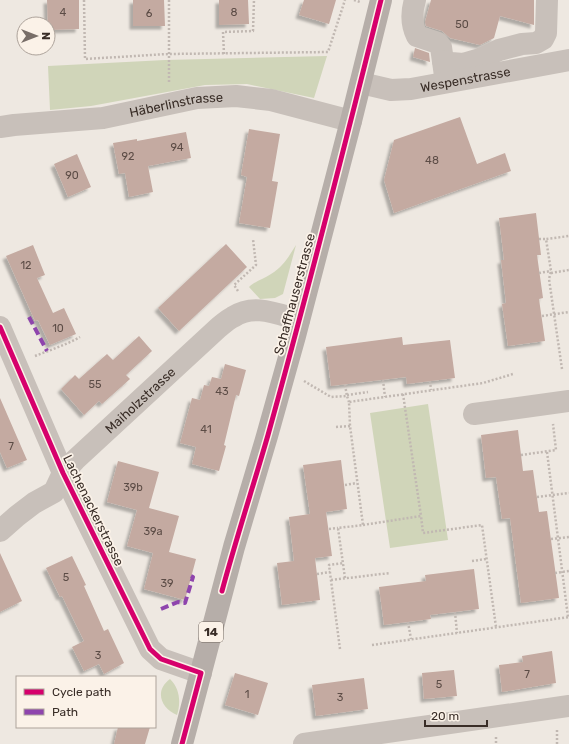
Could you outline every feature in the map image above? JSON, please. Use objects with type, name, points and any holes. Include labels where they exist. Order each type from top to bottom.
[{"type":"main road","name":"Schaffhauserstrasse","points":[[182,744],[234,547],[299,320],[361,83],[381,0]]},
{"type":"street","points":[[415,0],[412,17],[413,29],[417,36],[438,43],[441,47],[446,83]]},
{"type":"street","points":[[443,61],[463,64],[499,50],[522,44],[536,43],[543,39],[546,33],[547,0]]},
{"type":"street","name":"Wespenstrasse","points":[[361,83],[392,90],[401,90],[569,60]]},
{"type":"street","name":"Häberlinstrasse","points":[[0,127],[102,118],[197,98],[236,96],[271,100],[351,121]]},
{"type":"street","name":"Maiholzstrasse","points":[[0,531],[34,503],[54,492],[63,473],[218,328],[233,316],[249,310],[262,310],[299,320]]},
{"type":"street","name":"Lachenackerstrasse","points":[[0,327],[63,473],[150,649],[161,659],[201,672]]},
{"type":"street","points":[[474,414],[560,402]]},
{"type":"street","points":[[304,744],[394,737],[569,706]]},
{"type":"path","points":[[84,0],[85,59],[168,54],[328,52],[345,0]]},
{"type":"path","points":[[169,0],[168,54],[170,104]]},
{"type":"path","points":[[224,54],[223,32],[253,31],[254,0]]},
{"type":"path","points":[[539,239],[569,236]]},
{"type":"path","points":[[249,310],[245,301],[234,285],[256,265],[253,239]]},
{"type":"path","points":[[546,239],[551,272],[549,278],[562,369]]},
{"type":"path","points":[[539,273],[569,270]]},
{"type":"path","points":[[542,316],[569,312]]},
{"type":"path","points":[[16,363],[68,344],[80,337]]},
{"type":"path","points":[[348,402],[483,383],[513,374]]},
{"type":"path","points":[[383,380],[385,397]]},
{"type":"path","points":[[304,381],[331,396],[368,392]]},
{"type":"path","points":[[430,381],[431,390]]},
{"type":"path","points":[[345,384],[363,525]]},
{"type":"path","points":[[403,394],[423,534],[482,525],[496,627]]},
{"type":"path","points":[[521,455],[556,450],[560,402]]},
{"type":"path","points":[[336,428],[350,426]]},
{"type":"path","points":[[372,645],[569,617],[547,452]]},
{"type":"path","points":[[345,485],[357,483]]},
{"type":"path","points":[[537,497],[569,493]]},
{"type":"path","points":[[329,529],[421,516]]},
{"type":"path","points":[[338,528],[345,578]]},
{"type":"path","points":[[551,539],[569,537]]},
{"type":"path","points":[[472,561],[486,559]]},
{"type":"path","points":[[340,649],[329,565],[343,563]]},
{"type":"path","points":[[555,573],[569,571]]},
{"type":"path","points":[[317,574],[330,572]]},
{"type":"path","points":[[331,580],[390,573]]},
{"type":"path","points":[[455,612],[457,633]]},
{"type":"path","points":[[408,622],[411,640]]},
{"type":"path","points":[[496,737],[496,744]]},
{"type":"green space","points":[[327,56],[314,98],[247,84],[205,85],[91,106],[50,110],[48,66],[165,60]]},
{"type":"green space","points":[[296,245],[283,294],[275,298],[260,299],[249,287],[279,268]]},
{"type":"green space","points":[[428,404],[448,540],[390,548],[370,413]]},
{"type":"green space","points":[[170,679],[176,687],[179,696],[177,715],[167,708],[161,694],[165,684]]},
{"type":"building","points":[[47,0],[79,0],[79,29],[56,30],[56,16],[48,16]]},
{"type":"building","points":[[133,0],[164,0],[165,26],[133,26]]},
{"type":"building","points":[[219,0],[248,0],[249,24],[219,25]]},
{"type":"building","points":[[304,0],[336,0],[329,24],[299,15]]},
{"type":"building","points":[[431,0],[534,0],[534,25],[500,16],[494,38],[480,45],[450,38],[442,31],[426,26],[425,22]]},
{"type":"building","points":[[415,48],[429,53],[430,62],[413,57]]},
{"type":"building","points":[[460,117],[477,164],[505,153],[511,171],[394,213],[384,180],[394,140]]},
{"type":"building","points":[[249,129],[280,134],[272,181],[278,182],[270,228],[239,223],[247,177],[241,175]]},
{"type":"building","points":[[186,132],[191,158],[148,166],[153,192],[129,197],[125,173],[119,174],[113,143],[137,139],[137,141]]},
{"type":"building","points":[[77,154],[91,187],[68,197],[54,164]]},
{"type":"building","points":[[536,213],[541,255],[537,255],[543,298],[539,299],[545,341],[508,346],[502,304],[506,303],[501,260],[504,260],[499,218]]},
{"type":"building","points":[[226,244],[247,267],[179,331],[158,308]]},
{"type":"building","points":[[33,245],[45,275],[37,278],[53,313],[64,308],[76,334],[50,345],[38,320],[35,321],[6,256]]},
{"type":"building","points":[[139,336],[152,351],[126,375],[130,379],[102,404],[99,401],[84,415],[61,389],[75,375],[79,379],[107,354],[113,360]]},
{"type":"building","points":[[402,337],[403,345],[450,340],[455,378],[407,384],[406,377],[331,386],[326,347]]},
{"type":"building","points":[[225,364],[246,370],[239,396],[236,395],[224,445],[226,446],[219,471],[192,464],[196,447],[180,443],[192,398],[200,400],[204,385],[209,386],[212,377],[221,379]]},
{"type":"building","points":[[0,398],[27,460],[7,468],[0,452]]},
{"type":"building","points":[[518,430],[523,471],[533,470],[539,512],[547,511],[559,598],[521,603],[510,518],[502,519],[496,477],[486,478],[481,435]]},
{"type":"building","points":[[341,460],[347,509],[326,512],[332,556],[315,558],[320,600],[282,605],[277,563],[294,561],[289,517],[310,514],[303,465]]},
{"type":"building","points":[[118,461],[159,472],[149,508],[179,516],[169,552],[196,559],[185,600],[144,589],[153,553],[127,546],[137,510],[107,502]]},
{"type":"building","points":[[0,553],[22,601],[0,612]]},
{"type":"building","points":[[72,556],[86,585],[84,586],[104,631],[108,629],[124,663],[104,674],[99,664],[84,671],[72,647],[84,641],[62,596],[60,597],[46,568]]},
{"type":"building","points":[[474,569],[479,609],[430,615],[431,619],[384,625],[379,587],[426,581],[425,575]]},
{"type":"building","points":[[552,651],[556,683],[502,692],[499,665],[523,662],[522,656]]},
{"type":"building","points":[[454,670],[457,696],[424,699],[422,673]]},
{"type":"building","points":[[235,673],[268,683],[258,715],[225,705]]},
{"type":"building","points":[[364,678],[368,709],[316,716],[312,685]]},
{"type":"building","points":[[118,728],[150,728],[145,744],[114,744]]},
{"type":"marked path","points":[[29,317],[47,351]]},
{"type":"marked path","points":[[161,609],[178,602],[185,603],[193,577],[191,576]]},
{"type":"cycle path","points":[[222,591],[268,435],[340,163],[381,0]]},
{"type":"cycle path","points":[[0,327],[63,473],[150,649],[161,659],[201,673],[182,744]]}]
